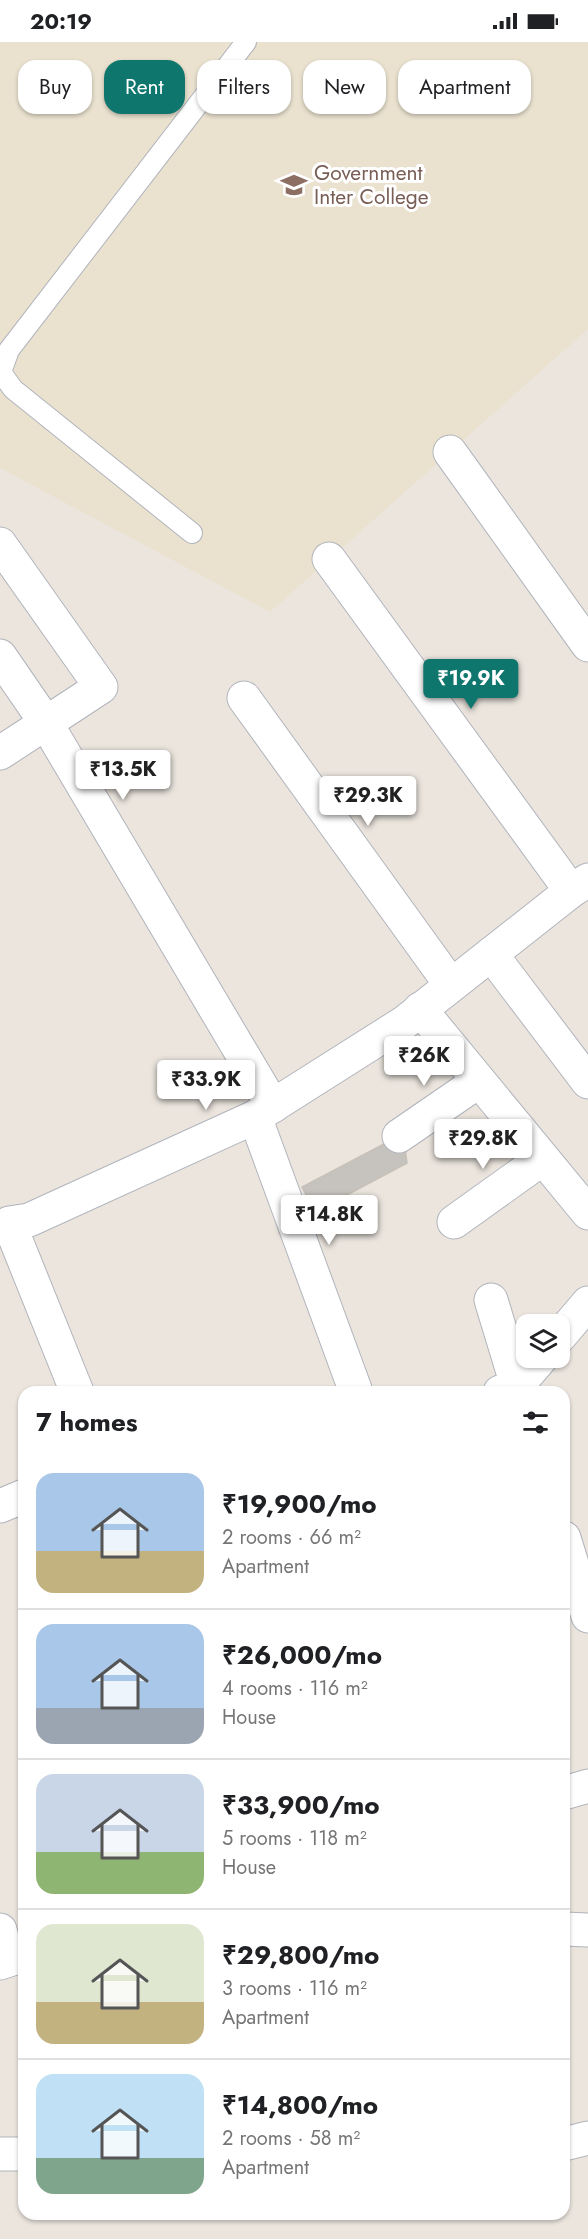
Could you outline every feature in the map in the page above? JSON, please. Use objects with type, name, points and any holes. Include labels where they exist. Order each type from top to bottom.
[{"type":"street","points":[[450,452],[588,645]]},
{"type":"street","points":[[0,544],[101,687],[0,753]]},
{"type":"street","points":[[74,1386],[6,1235],[9,1222],[29,1220],[264,1111],[405,1022],[579,885],[329,559]]},
{"type":"street","points":[[0,656],[46,723],[264,1111],[354,1386]]},
{"type":"street","points":[[244,698],[451,985]]},
{"type":"street","points":[[491,954],[588,1082]]},
{"type":"street","points":[[420,1009],[588,1213]]},
{"type":"street","points":[[399,1136],[479,1081]]},
{"type":"street","points":[[454,1222],[542,1159]]},
{"type":"street","points":[[491,1300],[510,1386]]},
{"type":"street","points":[[570,1324],[588,1303]]},
{"type":"street","points":[[515,1386],[532,1368]]},
{"type":"street","points":[[0,1506],[18,1498]]},
{"type":"street","points":[[570,1558],[588,1616]]},
{"type":"street","points":[[570,1791],[588,1786]]},
{"type":"street","points":[[570,1929],[588,1930]]},
{"type":"street","points":[[570,2142],[588,2138]]},
{"type":"street","points":[[0,2154],[18,2154]]},
{"type":"lane","points":[[192,533],[13,389],[1,372],[9,350],[246,42]]},
{"type":"shaded area","name":"Government Inter College","points":[[0,42],[588,42],[588,329],[270,612],[0,468]]},
{"type":"building","points":[[399,1136],[405,1148],[407,1163],[315,1212],[302,1187]]},
{"type":"place","name":"Government Inter College","points":[[294,185]]}]
